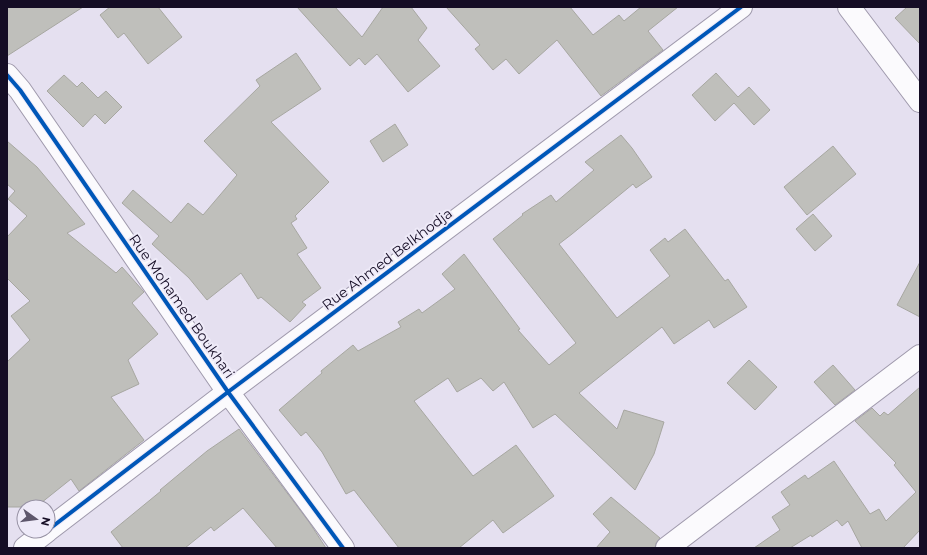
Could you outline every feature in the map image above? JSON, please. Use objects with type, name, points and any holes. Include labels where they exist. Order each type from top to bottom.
[{"type":"street","name":"Rue Ahmed Belkhodja","points":[[56,523],[228,392],[742,7]]},
{"type":"street","points":[[849,7],[920,101]]},
{"type":"street","name":"Rue Mohamed Boukhari","points":[[11,88],[228,392],[343,548]]},
{"type":"street","points":[[667,548],[920,356]]},
{"type":"street","name":"Rue Ahmed Belkhodja","points":[[25,548],[36,539]]},
{"type":"building","points":[[7,7],[83,7],[7,56]]},
{"type":"building","points":[[110,7],[158,7],[182,37],[148,64],[124,33],[118,38],[100,15]]},
{"type":"building","points":[[297,7],[335,7],[362,37],[383,7],[411,7],[427,28],[418,40],[440,66],[408,92],[377,54],[365,65],[359,58],[350,66]]},
{"type":"building","points":[[446,7],[570,7],[593,35],[619,15],[624,21],[641,7],[678,7],[648,31],[663,50],[601,96],[557,40],[519,74],[506,59],[493,70],[475,49],[480,45]]},
{"type":"building","points":[[907,7],[920,7],[920,44],[895,18]]},
{"type":"building","points":[[296,53],[321,89],[271,122],[329,182],[295,216],[297,219],[291,223],[307,248],[297,254],[321,288],[302,302],[306,305],[290,322],[261,297],[258,299],[241,273],[207,300],[189,278],[152,244],[159,236],[122,203],[133,190],[171,223],[188,203],[203,215],[237,175],[204,141],[260,86],[256,80]]},
{"type":"building","points":[[716,73],[738,97],[749,87],[770,110],[754,125],[734,103],[715,121],[692,95]]},
{"type":"building","points":[[64,75],[77,87],[82,82],[98,98],[106,91],[122,107],[105,124],[95,114],[83,127],[47,91]]},
{"type":"building","points":[[395,124],[408,145],[383,162],[370,141]]},
{"type":"building","points":[[621,135],[652,177],[636,188],[633,184],[559,244],[617,318],[670,276],[650,250],[665,238],[668,242],[685,229],[725,281],[728,279],[747,307],[714,328],[709,320],[674,344],[662,327],[579,393],[617,429],[624,410],[664,422],[654,454],[635,490],[555,414],[533,428],[504,382],[493,391],[481,378],[457,392],[448,378],[414,401],[473,476],[516,445],[554,496],[503,533],[493,520],[459,548],[399,548],[354,490],[346,494],[322,452],[306,432],[301,436],[279,410],[322,373],[321,371],[353,345],[358,351],[401,327],[398,322],[419,309],[422,313],[455,289],[442,274],[464,254],[520,329],[518,330],[549,365],[576,343],[493,239],[523,215],[522,214],[551,195],[556,202],[594,170],[585,162]]},
{"type":"building","points":[[7,141],[37,167],[85,224],[67,233],[116,273],[122,267],[144,292],[132,303],[158,334],[128,360],[139,384],[111,397],[144,440],[79,491],[71,479],[46,499],[16,499],[16,507],[7,507],[7,362],[30,340],[11,316],[30,301],[7,278],[7,237],[27,216],[8,199],[15,191],[7,184]]},
{"type":"building","points":[[833,146],[856,174],[807,215],[784,187]]},
{"type":"building","points":[[813,214],[832,236],[815,251],[796,229]]},
{"type":"building","points":[[920,262],[920,317],[897,305]]},
{"type":"building","points":[[749,360],[777,387],[755,410],[727,383]]},
{"type":"building","points":[[833,365],[855,390],[835,405],[814,382]]},
{"type":"building","points":[[920,387],[920,530],[903,548],[862,548],[848,521],[842,526],[837,520],[812,537],[811,535],[790,548],[754,548],[780,530],[772,517],[790,505],[781,492],[805,475],[808,479],[834,461],[870,514],[879,509],[886,521],[916,492],[894,465],[896,463],[855,421],[872,408],[880,416],[884,412],[888,415]]},
{"type":"building","points":[[239,429],[309,522],[326,548],[277,548],[243,508],[214,531],[211,527],[185,548],[123,548],[111,532],[207,451]]},
{"type":"building","points":[[611,497],[660,538],[656,543],[655,548],[596,548],[610,532],[593,514]]},
{"type":"cycle path","points":[[56,524],[228,392],[741,7]]},
{"type":"cycle path","points":[[7,75],[20,90],[228,392],[343,548]]}]
